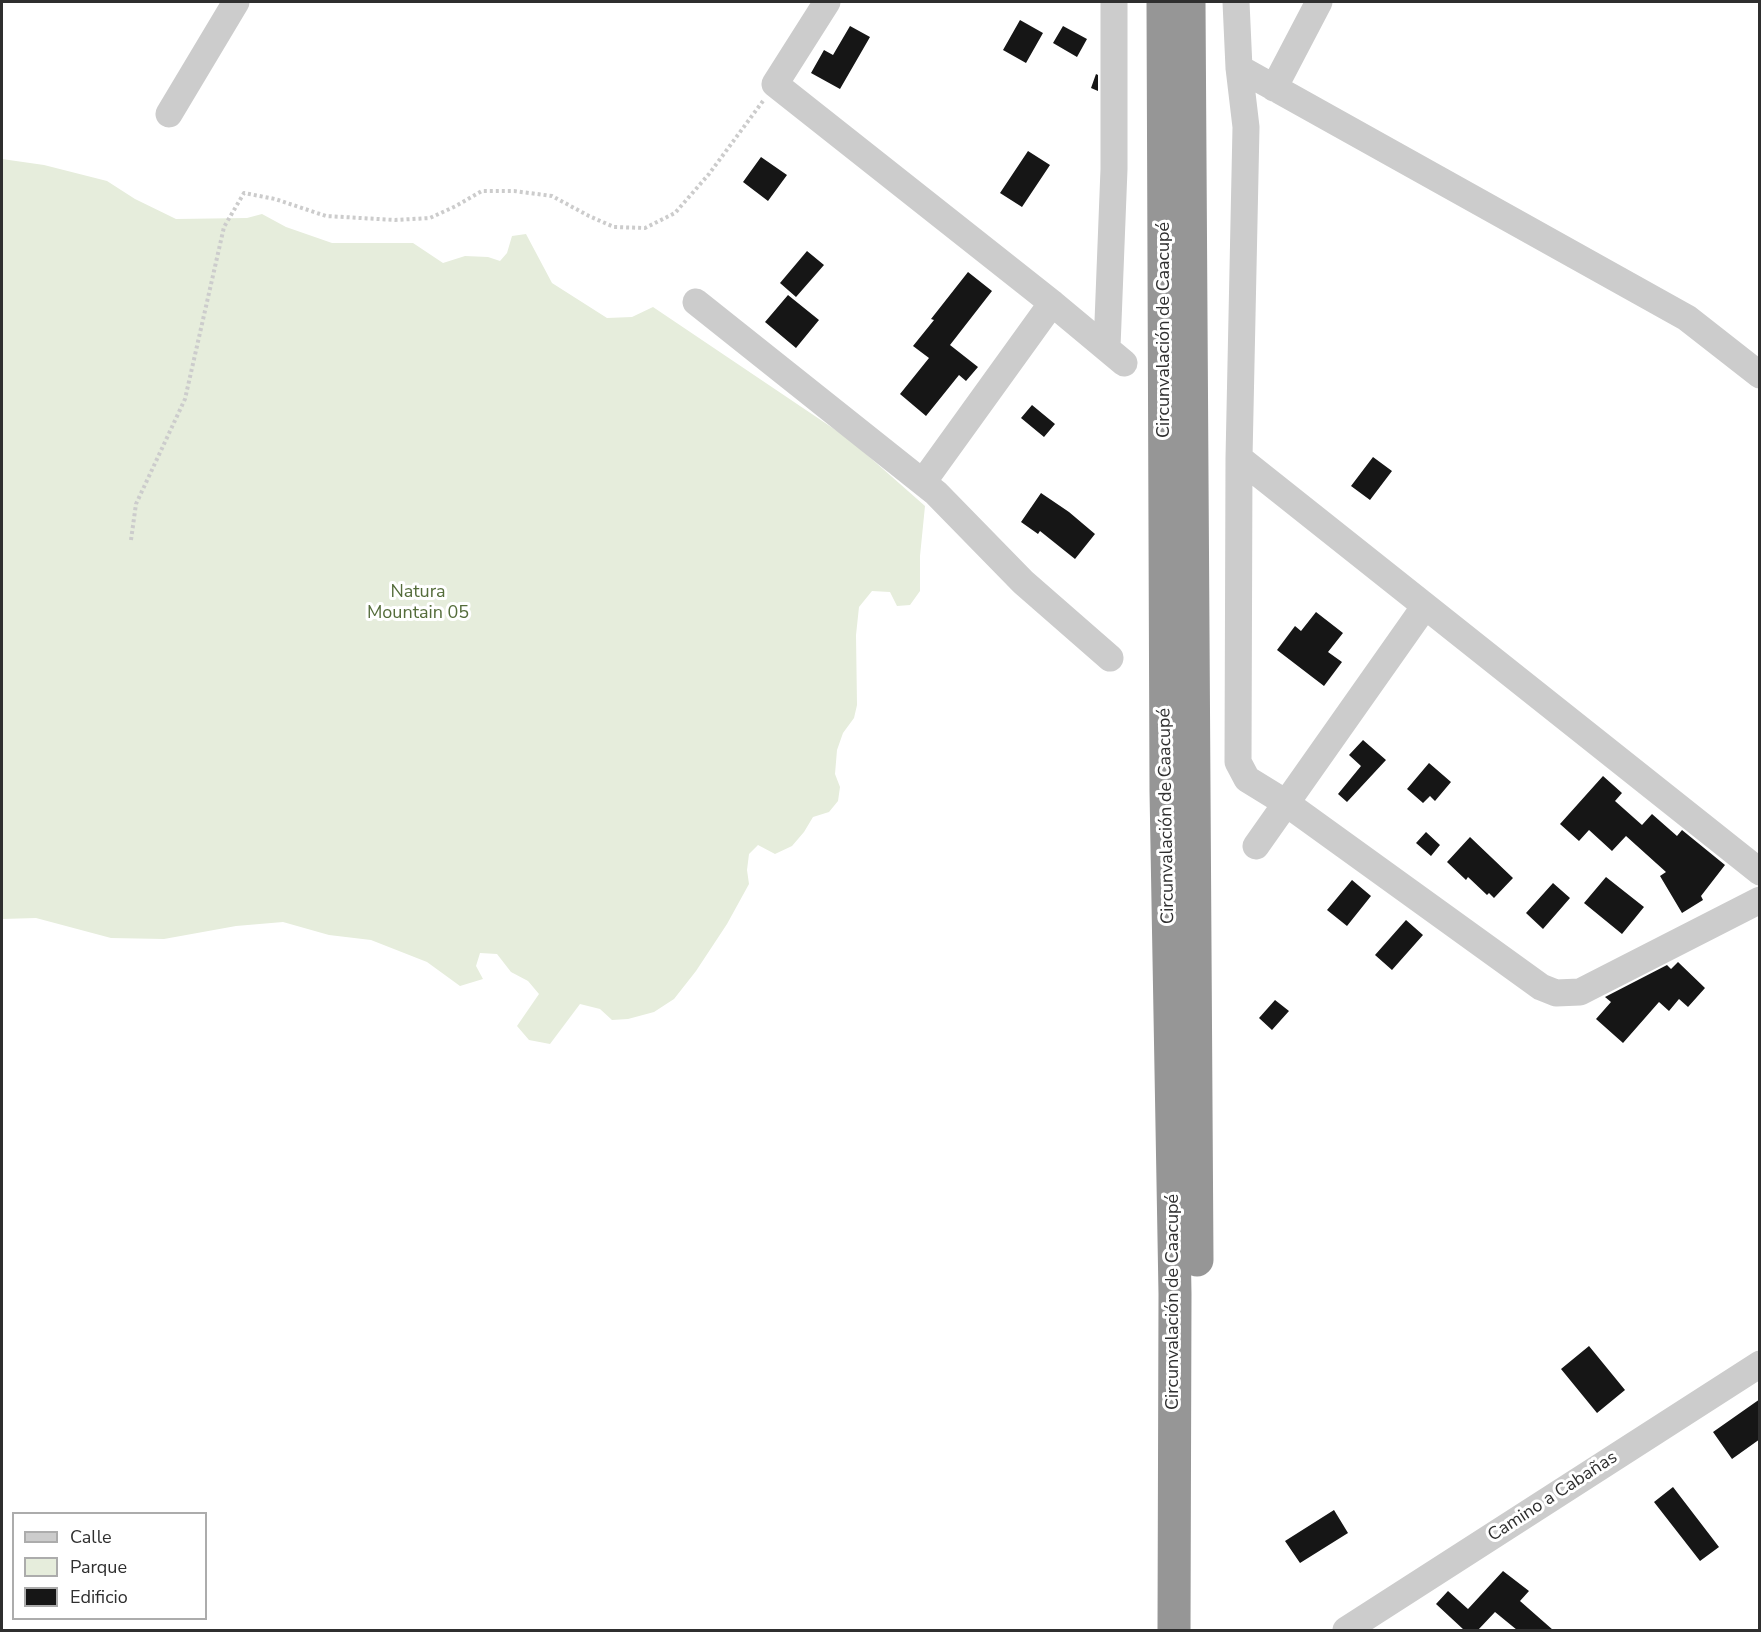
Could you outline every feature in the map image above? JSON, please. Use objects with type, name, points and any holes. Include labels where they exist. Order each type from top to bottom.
[{"type":"highway","name":"Circunvalación de Caacupé","points":[[1163,2],[1166,791],[1175,1294],[1174,1630]]},
{"type":"highway","name":"Circunvalación de Caacupé","points":[[1189,2],[1197,1630]]},
{"type":"street","points":[[169,114],[236,2]]},
{"type":"street","points":[[826,2],[775,84],[1116,355],[1114,2]]},
{"type":"street","points":[[1236,2],[1239,68],[1246,127],[1239,458],[1238,762],[1247,779],[1286,803],[1541,987],[1556,993],[1580,992],[1760,900]]},
{"type":"street","points":[[1274,88],[1319,2]]},
{"type":"street","points":[[1239,68],[1687,318],[1760,375]]},
{"type":"street","points":[[696,302],[936,493],[1023,582],[1110,658]]},
{"type":"street","points":[[923,482],[1052,303]]},
{"type":"street","points":[[1239,458],[1760,872]]},
{"type":"street","points":[[1256,846],[1425,606]]},
{"type":"street","name":"Camino a Cabañas","points":[[1346,1630],[1760,1364]]},
{"type":"path","points":[[131,540],[136,504],[185,399],[224,227],[244,194],[275,199],[326,216],[395,220],[430,218],[482,191],[514,191],[552,196],[614,227],[645,228],[675,213],[709,174],[775,84]]},
{"type":"green space","name":"Natura Mountain 05","points":[[2,159],[44,165],[107,181],[135,199],[176,219],[247,218],[262,214],[286,227],[332,243],[413,243],[443,263],[465,256],[488,257],[500,261],[507,253],[512,236],[526,234],[552,283],[607,318],[632,317],[653,307],[849,439],[925,506],[920,556],[920,591],[910,605],[897,606],[890,592],[872,591],[859,607],[856,635],[857,705],[854,718],[843,733],[837,750],[835,774],[840,787],[838,801],[829,812],[813,817],[792,846],[775,854],[758,845],[749,854],[747,870],[749,884],[727,924],[696,971],[674,999],[654,1012],[628,1019],[612,1020],[600,1009],[580,1004],[550,1044],[529,1040],[517,1026],[539,994],[528,981],[511,972],[497,954],[480,953],[476,966],[483,979],[460,986],[427,962],[371,940],[329,935],[283,922],[236,926],[164,939],[111,938],[36,918],[2,919]]},
{"type":"building","points":[[1020,20],[1043,33],[1026,63],[1003,50]]},
{"type":"building","points":[[850,26],[870,37],[840,89],[811,73],[824,50],[833,55]]},
{"type":"building","points":[[1063,26],[1087,39],[1077,57],[1053,43]]},
{"type":"building","points":[[1096,74],[1098,75],[1098,91],[1091,88]]},
{"type":"building","points":[[1028,151],[1050,165],[1022,207],[1000,193]]},
{"type":"building","points":[[761,157],[787,175],[768,201],[743,182]]},
{"type":"building","points":[[807,251],[824,265],[796,297],[780,283]]},
{"type":"building","points":[[968,272],[992,291],[950,345],[978,367],[966,381],[959,375],[926,416],[900,394],[929,358],[913,346]]},
{"type":"building","points":[[788,295],[819,320],[796,348],[765,322]]},
{"type":"building","points":[[1032,405],[1055,424],[1044,437],[1021,418]]},
{"type":"building","points":[[1373,457],[1392,471],[1370,500],[1351,486]]},
{"type":"building","points":[[1041,493],[1095,534],[1075,559],[1040,531],[1038,534],[1021,522]]},
{"type":"building","points":[[1316,612],[1343,633],[1328,652],[1342,662],[1324,686],[1277,650],[1295,626],[1301,631]]},
{"type":"building","points":[[1363,740],[1386,760],[1347,802],[1338,794],[1361,766],[1349,755]]},
{"type":"building","points":[[1429,763],[1451,782],[1435,801],[1430,796],[1423,803],[1407,789]]},
{"type":"building","points":[[1603,776],[1622,793],[1615,801],[1642,825],[1652,814],[1677,836],[1682,830],[1725,865],[1701,896],[1703,900],[1682,913],[1660,876],[1666,872],[1626,836],[1612,851],[1589,830],[1579,841],[1560,824]]},
{"type":"building","points":[[1426,832],[1440,845],[1431,856],[1416,843]]},
{"type":"building","points":[[1470,837],[1513,878],[1494,898],[1489,893],[1487,895],[1468,877],[1466,880],[1447,862]]},
{"type":"building","points":[[1606,877],[1644,907],[1622,934],[1584,903]]},
{"type":"building","points":[[1352,880],[1371,896],[1347,926],[1327,910]]},
{"type":"building","points":[[1553,883],[1570,898],[1543,929],[1526,913]]},
{"type":"building","points":[[1406,920],[1423,935],[1392,970],[1375,955]]},
{"type":"building","points":[[1678,962],[1705,988],[1688,1007],[1679,999],[1669,1011],[1659,1002],[1623,1043],[1596,1019],[1611,1002],[1605,997],[1667,965],[1671,969]]},
{"type":"building","points":[[1275,1000],[1289,1011],[1272,1030],[1259,1018]]},
{"type":"building","points":[[1589,1346],[1625,1390],[1597,1413],[1561,1369]]},
{"type":"building","points":[[1760,1399],[1760,1439],[1732,1459],[1713,1432]]},
{"type":"building","points":[[1673,1487],[1719,1547],[1700,1561],[1654,1502]]},
{"type":"building","points":[[1334,1510],[1348,1533],[1300,1563],[1285,1541]]},
{"type":"building","points":[[1503,1571],[1529,1591],[1520,1601],[1553,1630],[1517,1630],[1495,1612],[1478,1630],[1464,1630],[1436,1604],[1448,1591],[1468,1609]]}]
